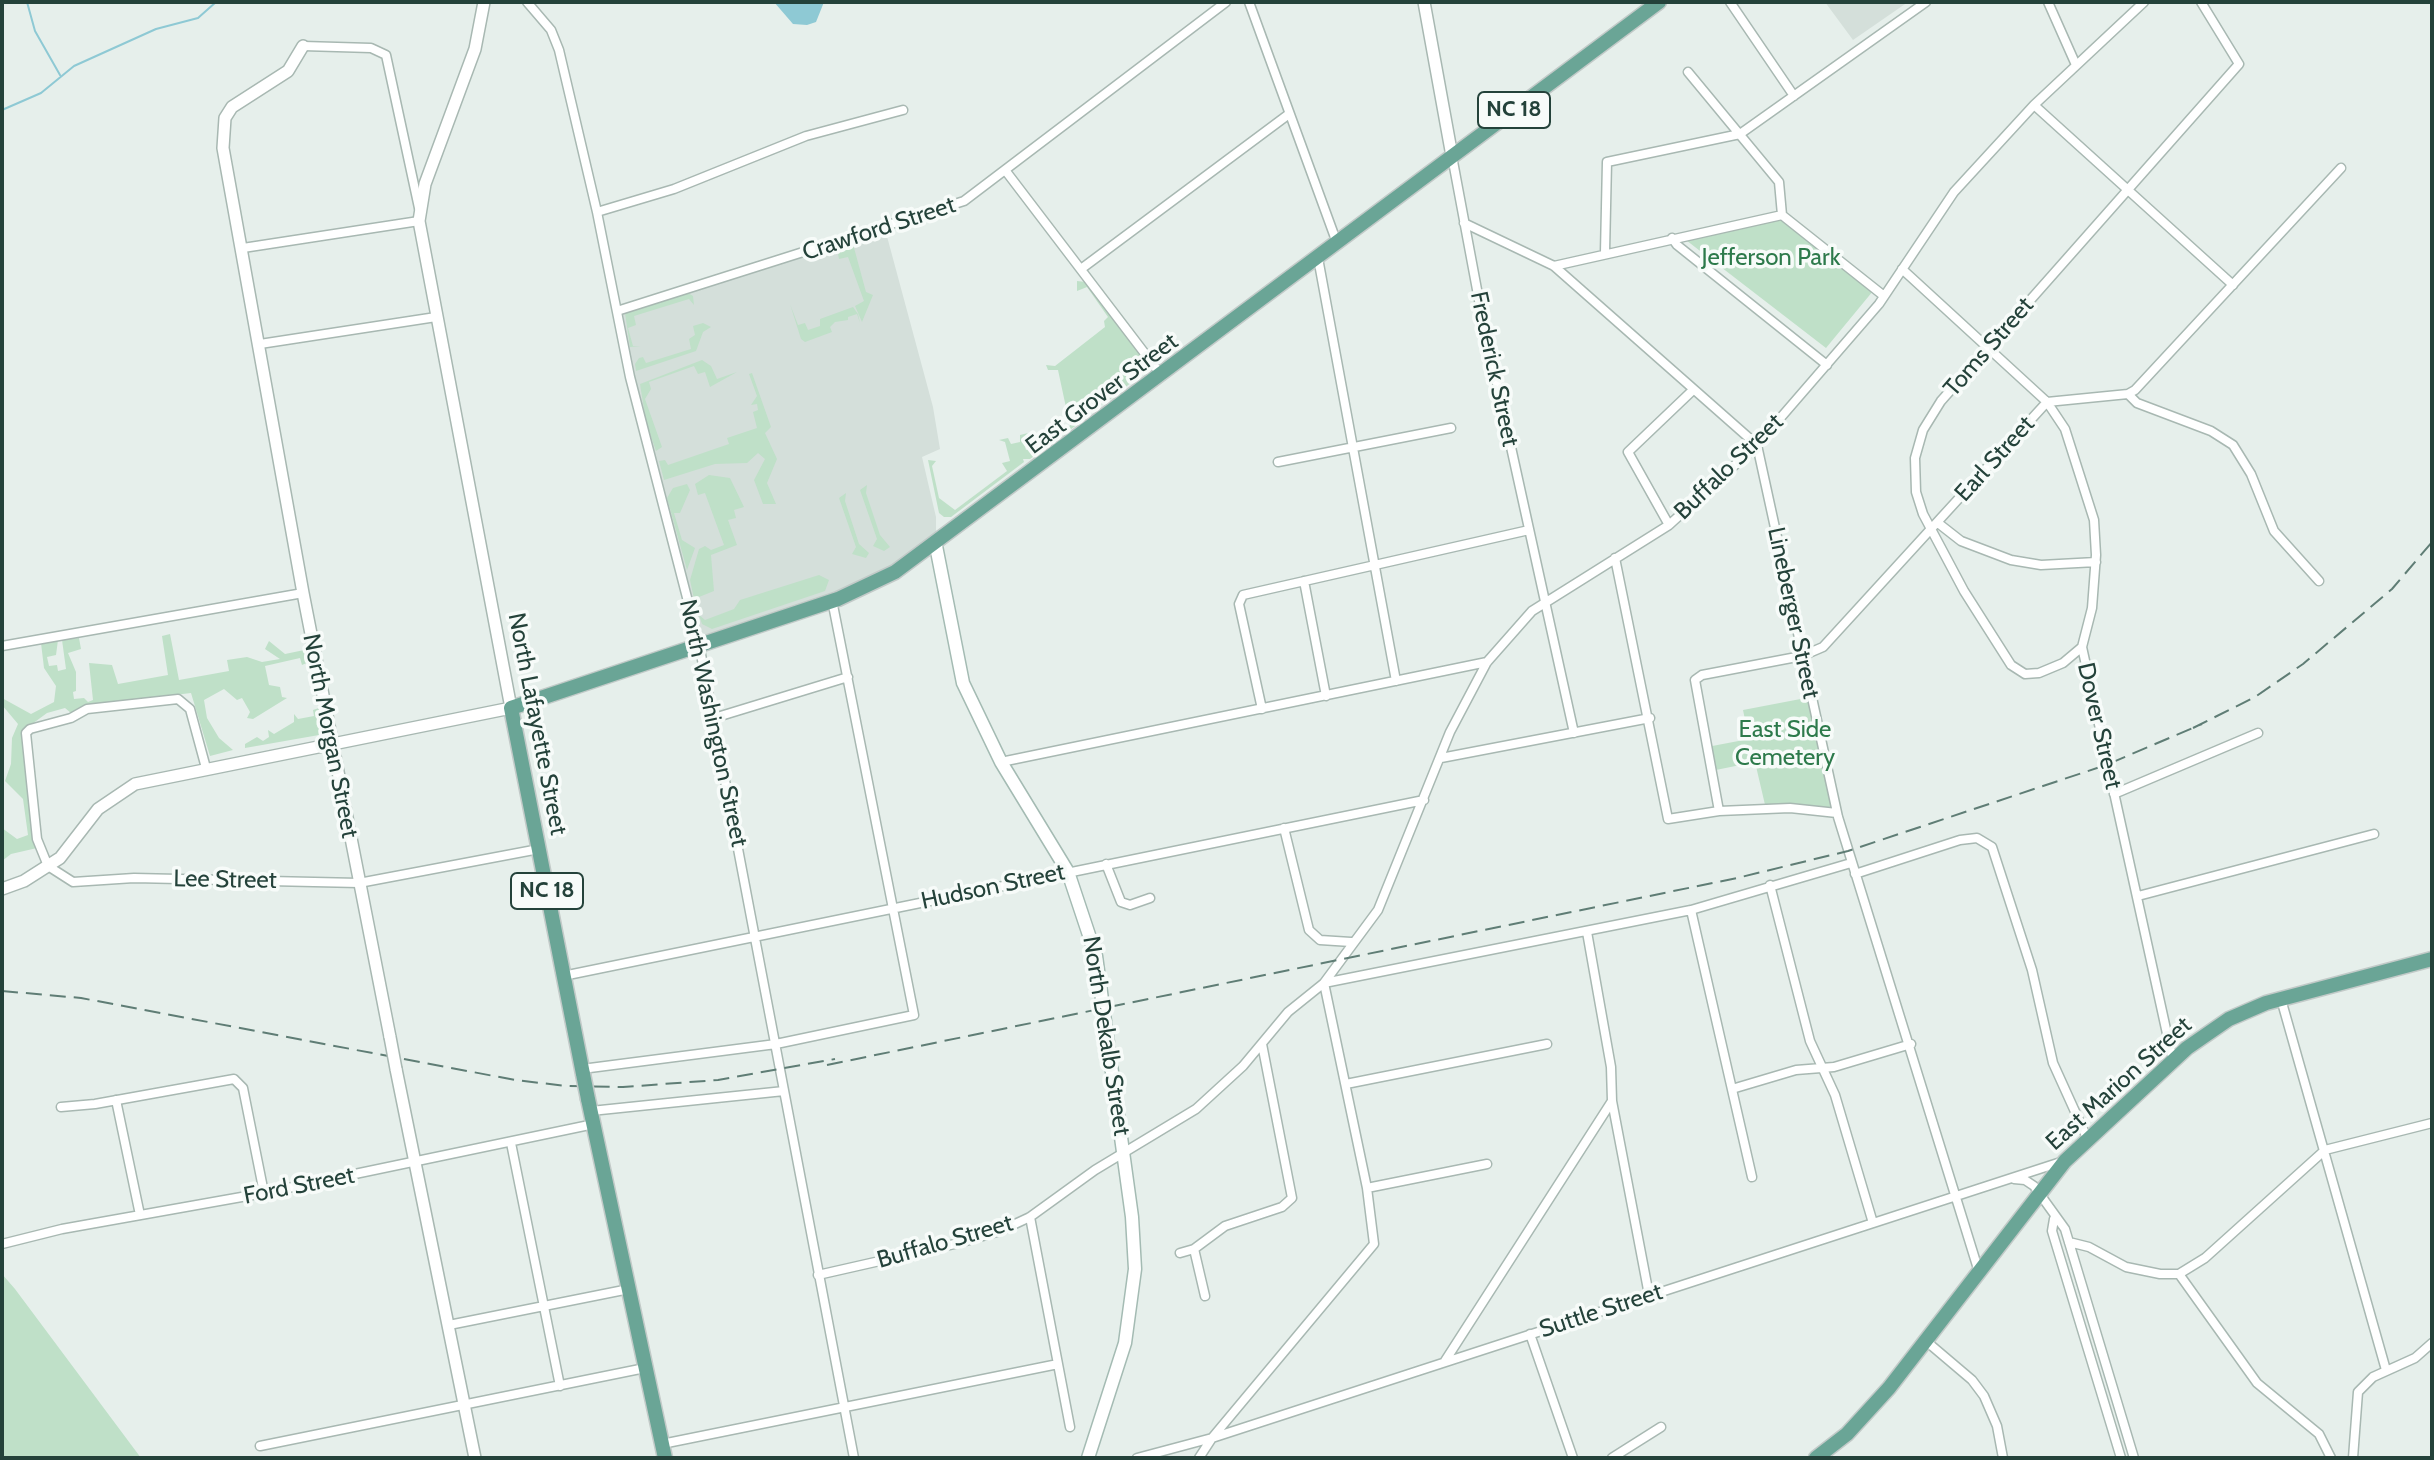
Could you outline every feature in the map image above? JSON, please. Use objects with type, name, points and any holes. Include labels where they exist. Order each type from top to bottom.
[{"type":"main road","name":"East Grover Street","points":[[511,708],[876,583],[936,546],[1659,2]]},
{"type":"main road","name":"North Dekalb Street","points":[[936,546],[963,683],[1001,762],[1068,872],[1096,956],[1135,1250],[1133,1296],[1125,1343],[1088,1458]]},
{"type":"main road","name":"North Lafayette Street","points":[[511,708],[591,1112],[664,1451]]},
{"type":"main road","name":"East Marion Street","points":[[1816,1458],[1862,1419],[2065,1161],[2173,1061],[2229,1019],[2281,999],[2432,959]]},
{"type":"street","name":"North Lafayette Street","points":[[484,2],[475,49],[430,167],[419,208],[419,221],[511,708]]},
{"type":"street","name":"North Washington Street","points":[[527,2],[551,30],[559,50],[597,212],[631,381],[699,644],[854,1458]]},
{"type":"street","name":"Crawford Street","points":[[617,311],[949,209],[974,195],[1226,2]]},
{"type":"street","points":[[1249,2],[1337,244]]},
{"type":"street","name":"Frederick Street","points":[[1424,2],[1464,223],[1574,733]]},
{"type":"street","points":[[1730,2],[1794,96]]},
{"type":"street","points":[[1605,252],[1607,162],[1740,134],[1926,2]]},
{"type":"street","points":[[2048,2],[2076,65]]},
{"type":"street","name":"Buffalo Street","points":[[818,1275],[1000,1231],[1030,1217],[1196,1109],[1262,1044],[1288,1012],[1324,983],[1351,942],[1378,910],[1464,702],[1487,662],[1513,629],[1545,600],[1669,525],[1757,445],[1884,296],[1954,192],[2034,105],[2144,2]]},
{"type":"street","name":"Toms Street","points":[[2082,647],[2063,663],[2039,673],[2025,674],[2011,665],[1964,591],[1916,492],[1914,469],[1919,441],[1934,410],[2239,64],[2201,2]]},
{"type":"street","points":[[303,46],[371,48],[386,55],[419,208]]},
{"type":"street","name":"North Morgan Street","points":[[303,46],[295,65],[241,99],[225,118],[223,148],[303,593],[475,1458]]},
{"type":"street","points":[[1688,72],[1779,182],[1782,215],[1884,296]]},
{"type":"street","points":[[2034,105],[2233,285]]},
{"type":"street","points":[[597,212],[674,189],[806,136],[903,110]]},
{"type":"street","points":[[1081,269],[1289,114]]},
{"type":"street","points":[[2319,581],[2274,531],[2251,474],[2233,445],[2211,431],[2137,403],[2128,394],[2341,168]]},
{"type":"street","points":[[1005,170],[1163,376]]},
{"type":"street","points":[[1554,266],[1605,252],[1782,215]]},
{"type":"street","points":[[243,248],[419,221]]},
{"type":"street","points":[[1464,223],[1554,266],[1757,445]]},
{"type":"street","points":[[1672,238],[1827,365]]},
{"type":"street","points":[[1318,258],[1396,681]]},
{"type":"street","name":"Dover Street","points":[[1902,269],[2047,402],[2065,429],[2094,520],[2096,562],[2092,608],[2082,647],[2173,1061]]},
{"type":"street","points":[[260,344],[436,317]]},
{"type":"street","points":[[1669,525],[1628,452],[1693,390]]},
{"type":"street","name":"Earl Street","points":[[1802,656],[1832,640],[2047,402],[2128,394]]},
{"type":"street","points":[[1278,462],[1451,428]]},
{"type":"street","name":"Lineberger Street","points":[[1757,445],[1837,813],[1911,1044],[1979,1272]]},
{"type":"street","points":[[1934,526],[1961,541],[2011,560],[2041,565],[2096,562]]},
{"type":"street","points":[[1262,709],[1241,598],[1254,590],[1375,567],[1529,530]]},
{"type":"street","points":[[1615,558],[1650,718],[1668,819],[1719,811],[1790,808],[1837,813]]},
{"type":"street","points":[[1304,581],[1326,696]]},
{"type":"street","points":[[2,646],[303,593]]},
{"type":"street","points":[[583,1072],[776,1044],[914,1015],[832,600]]},
{"type":"street","points":[[1719,811],[1695,680],[1702,675],[1802,656]]},
{"type":"street","points":[[1001,762],[1487,662]]},
{"type":"street","points":[[714,718],[848,677]]},
{"type":"street","points":[[48,866],[37,839],[26,733],[30,729],[71,718],[87,709],[178,699],[190,709],[206,768]]},
{"type":"street","points":[[2,889],[48,866],[67,850],[98,809],[125,789],[150,779],[511,708]]},
{"type":"street","points":[[1441,758],[1650,718]]},
{"type":"street","points":[[2114,794],[2258,733]]},
{"type":"street","name":"Hudson Street","points":[[563,976],[1424,800]]},
{"type":"street","points":[[1284,828],[1309,930],[1320,940],[1351,942]]},
{"type":"street","points":[[2138,896],[2374,834]]},
{"type":"street","points":[[1855,874],[1972,838],[1987,841],[1994,850],[2035,981],[2053,1063],[2087,1138]]},
{"type":"street","name":"Lee Street","points":[[48,866],[73,882],[134,878],[359,883],[539,849]]},
{"type":"street","points":[[1199,1458],[1212,1438],[1370,1251],[1375,1236],[1324,983],[1691,910],[1851,863]]},
{"type":"street","points":[[1106,864],[1121,902],[1130,905],[1150,898]]},
{"type":"street","points":[[1770,885],[1810,1041],[1835,1095],[1873,1223]]},
{"type":"street","points":[[1691,910],[1752,1177]]},
{"type":"street","points":[[1587,932],[1611,1067],[1612,1101],[1649,1295]]},
{"type":"street","points":[[2281,999],[2386,1370]]},
{"type":"street","points":[[1180,1253],[1194,1249],[1225,1226],[1282,1207],[1292,1198],[1262,1044]]},
{"type":"street","points":[[1346,1084],[1547,1044]]},
{"type":"street","points":[[1732,1089],[1796,1070],[1821,1068],[1911,1044]]},
{"type":"street","points":[[61,1107],[222,1080],[241,1082],[264,1193]]},
{"type":"street","name":"Ford Street","points":[[2,1244],[511,1143],[591,1112],[784,1091]]},
{"type":"street","points":[[116,1100],[140,1215]]},
{"type":"street","points":[[1444,1361],[1612,1101]]},
{"type":"street","points":[[2069,1242],[2083,1244],[2126,1267],[2160,1274],[2179,1274],[2205,1258],[2325,1150],[2432,1123]]},
{"type":"street","points":[[511,1143],[560,1386]]},
{"type":"street","name":"Suttle Street","points":[[1137,1458],[1212,1438],[2065,1161]]},
{"type":"street","points":[[1367,1188],[1487,1164]]},
{"type":"street","points":[[2009,1179],[2025,1180],[2040,1192],[2054,1219],[2064,1227],[2134,1458]]},
{"type":"street","points":[[1030,1217],[1070,1427]]},
{"type":"street","points":[[2054,1219],[2051,1229],[2121,1458]]},
{"type":"street","points":[[1194,1249],[1205,1296]]},
{"type":"street","points":[[2179,1274],[2257,1383],[2319,1434],[2331,1458]]},
{"type":"street","points":[[449,1325],[629,1289]]},
{"type":"street","points":[[1530,1334],[1573,1458]]},
{"type":"street","points":[[1926,1341],[1960,1369],[1984,1396],[1997,1426],[2003,1458]]},
{"type":"street","points":[[2353,1458],[2358,1392],[2386,1370],[2408,1362],[2432,1345]]},
{"type":"street","points":[[664,1451],[845,1406],[1058,1364]]},
{"type":"street","points":[[260,1446],[645,1368]]},
{"type":"street","points":[[2100,1390],[2112,1386]]},
{"type":"street","points":[[1612,1458],[1661,1427]]},
{"type":"shaded area","points":[[1825,2],[1908,2],[1853,40]]},
{"type":"shaded area","points":[[885,229],[933,407],[940,449],[922,457],[936,517],[936,546],[895,572],[699,644],[617,311]]},
{"type":"green space","name":"Jefferson Park","points":[[1780,217],[1873,291],[1826,348],[1682,237]]},
{"type":"green space","points":[[853,244],[866,292],[873,295],[862,322],[855,306],[864,301],[848,257],[839,259],[838,254]]},
{"type":"green space","points":[[1077,281],[1086,282],[1148,364],[1146,371],[1109,400],[1103,392],[1099,394],[1105,402],[1092,412],[1086,403],[1082,405],[1089,416],[1030,459],[1023,459],[1024,462],[951,517],[944,517],[939,513],[928,460],[936,461],[932,466],[939,498],[955,510],[1007,471],[1002,463],[1010,461],[1005,442],[999,440],[1008,438],[1011,444],[1020,442],[1020,435],[1028,433],[1023,439],[1026,450],[1047,443],[1070,426],[1058,370],[1048,370],[1046,365],[1055,366],[1105,327],[1104,321],[1108,317],[1087,287],[1077,291]]},
{"type":"green space","points":[[688,293],[693,296],[694,305],[689,299],[634,316],[636,325],[628,328],[633,346],[641,346],[630,347],[625,313]]},
{"type":"green space","points":[[790,304],[798,325],[805,323],[808,330],[820,326],[820,319],[853,307],[858,314],[860,323],[857,314],[848,317],[848,320],[835,322],[830,327],[832,332],[805,342],[801,339]]},
{"type":"green space","points":[[703,323],[711,327],[703,332],[696,351],[636,371],[635,364],[639,358],[643,357],[646,363],[691,349],[689,339],[695,335],[693,326]]},
{"type":"green space","points":[[702,360],[711,366],[717,379],[737,372],[710,387],[705,372],[698,374],[694,366],[649,382],[651,389],[645,399],[662,447],[656,451],[646,422],[640,384]]},
{"type":"green space","points":[[752,373],[771,427],[765,433],[777,459],[767,483],[776,504],[763,504],[754,480],[765,459],[758,453],[747,463],[715,464],[664,480],[659,461],[665,460],[668,465],[729,444],[727,438],[757,428],[753,412],[758,410],[757,404],[751,405],[757,396],[749,374]]},
{"type":"green space","points":[[709,475],[730,478],[744,507],[734,510],[736,518],[728,520],[737,545],[711,555],[714,591],[694,599],[690,580],[699,549],[705,546],[711,550],[724,545],[705,493],[698,495],[695,484]]},
{"type":"green space","points":[[687,484],[690,490],[680,513],[674,513],[682,540],[695,548],[687,570],[667,498],[673,488]]},
{"type":"green space","points":[[867,485],[866,493],[880,535],[890,547],[884,551],[873,546],[877,539],[860,490]]},
{"type":"green space","points":[[846,493],[845,501],[859,544],[869,553],[866,558],[852,554],[856,547],[839,498]]},
{"type":"green space","points":[[819,575],[829,580],[825,591],[712,629],[702,624],[699,615],[705,620],[734,609],[740,600]]},
{"type":"green space","points":[[170,634],[179,680],[229,671],[227,660],[247,657],[262,662],[280,659],[265,649],[269,641],[285,654],[309,649],[311,661],[302,665],[300,658],[265,666],[269,685],[280,687],[282,697],[287,698],[253,719],[247,718],[250,712],[242,698],[237,700],[224,689],[204,700],[207,718],[219,738],[233,750],[210,756],[191,693],[83,706],[71,713],[65,708],[47,713],[28,727],[37,848],[11,854],[2,861],[2,828],[17,839],[28,835],[23,799],[5,781],[11,764],[12,738],[18,724],[2,705],[2,698],[31,714],[54,702],[56,686],[44,668],[41,643],[58,640],[56,655],[47,657],[49,666],[57,665],[58,671],[66,669],[62,640],[79,638],[81,649],[68,653],[76,672],[76,691],[73,692],[74,699],[84,698],[88,702],[93,700],[89,663],[112,665],[118,684],[168,675],[162,636]]},
{"type":"green space","name":"East Side Cemetery","points":[[1811,697],[1837,813],[1766,809],[1755,762],[1711,771],[1707,747],[1749,739],[1743,710]]},
{"type":"green space","points":[[319,708],[323,728],[319,735],[245,748],[245,744],[257,737],[263,741],[269,737],[268,730],[274,734],[294,722],[294,714],[298,719],[314,716],[313,710]]},
{"type":"green space","points":[[2,1274],[15,1289],[141,1458],[2,1458]]},
{"type":"water","points":[[774,2],[824,2],[816,22],[807,25],[793,24]]},
{"type":"waterway","points":[[27,2],[35,31],[60,75]]},
{"type":"waterway","points":[[2,110],[41,93],[74,66],[156,29],[198,18],[216,2]]},
{"type":"railway","points":[[2193,728],[2255,697],[2303,664],[2392,589],[2432,542]]},
{"type":"railway","points":[[827,1065],[1737,878],[1848,851],[2106,765],[2202,724]]},
{"type":"railway","points":[[2,991],[81,998],[515,1080],[567,1086],[623,1087],[718,1080],[835,1059]]}]
